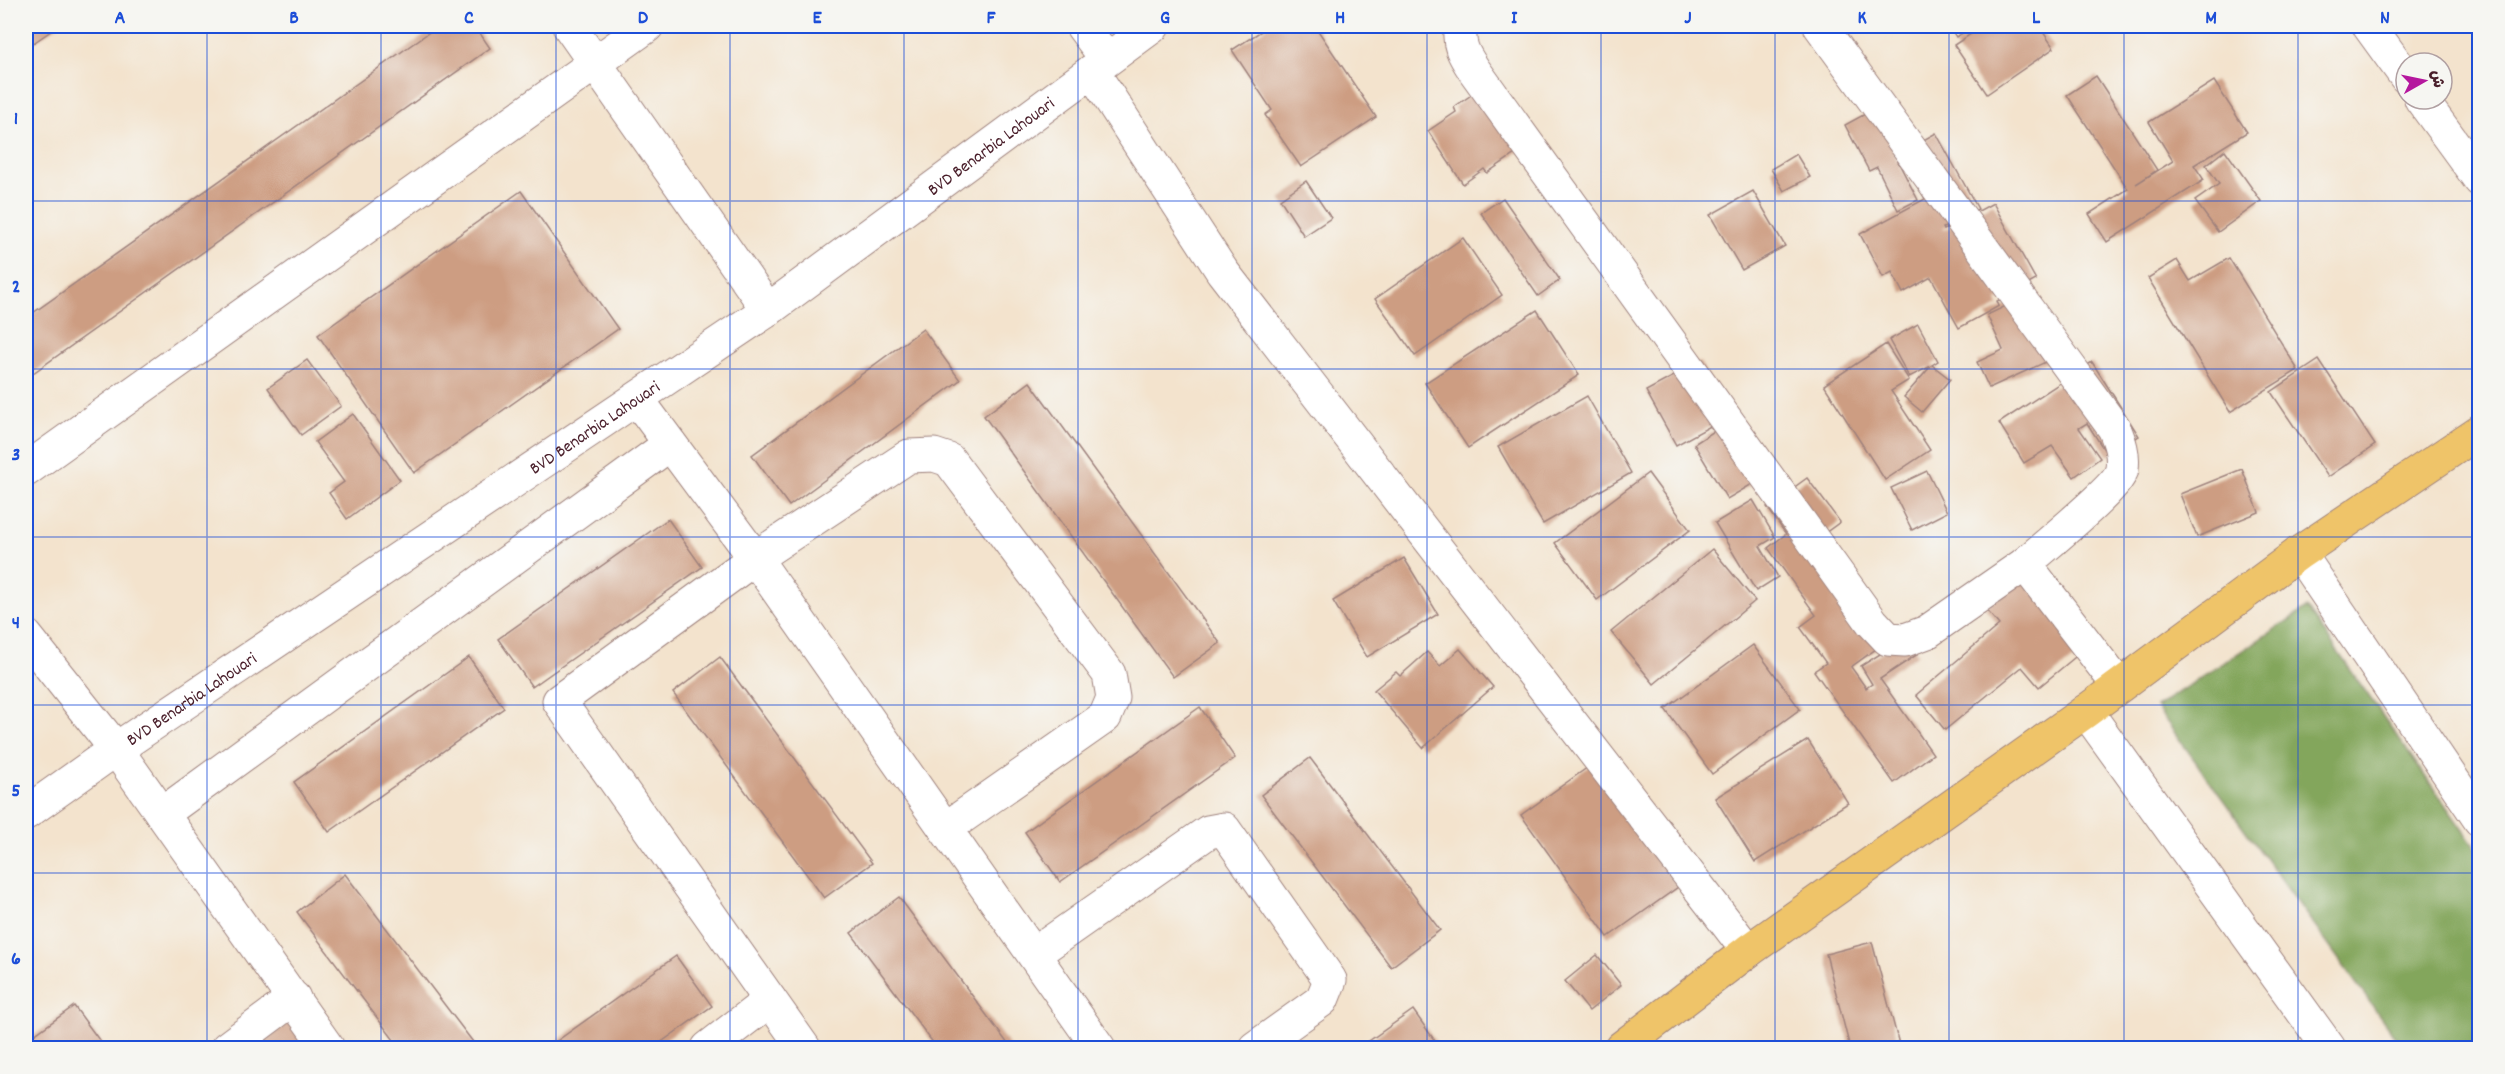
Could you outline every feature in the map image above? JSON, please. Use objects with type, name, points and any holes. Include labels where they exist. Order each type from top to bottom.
[{"type":"main road","points":[[1621,1048],[1748,951],[2086,711],[2298,553],[2480,431]]},
{"type":"street","points":[[569,26],[768,310]]},
{"type":"street","points":[[26,470],[594,62],[648,26]]},
{"type":"street","points":[[1082,26],[1099,64],[1222,271],[1748,951]]},
{"type":"street","name":"BVD Benarbia Lahouari","points":[[26,813],[116,749],[768,310],[1153,26]]},
{"type":"street","points":[[1461,26],[1459,36],[1461,49],[1474,70],[1872,622],[1888,639],[1905,640],[1927,633],[2025,564],[2106,492],[2122,471],[2122,448],[2114,428],[1820,26]]},
{"type":"street","points":[[2369,26],[2394,60]]},
{"type":"street","points":[[2430,111],[2480,180]]},
{"type":"street","points":[[637,399],[754,558],[1099,1048]]},
{"type":"street","points":[[162,814],[670,444]]},
{"type":"street","points":[[804,1048],[559,701],[754,558],[909,456],[934,454],[949,460],[1109,674],[1113,698],[1105,717],[945,829]]},
{"type":"street","points":[[2298,553],[2480,820]]},
{"type":"street","points":[[2025,564],[2119,686]]},
{"type":"street","points":[[26,636],[116,749],[328,1048]]},
{"type":"street","points":[[2086,711],[2330,1048]]},
{"type":"street","points":[[1034,954],[1208,832],[1224,829],[1330,980],[1322,1000],[1255,1048]]},
{"type":"street","points":[[227,1048],[294,998]]},
{"type":"street","points":[[708,1048],[770,1000]]},
{"type":"green space","points":[[2307,608],[2479,853],[2479,1048],[2403,1048],[2156,707]]},
{"type":"building","points":[[26,26],[58,26],[26,48]]},
{"type":"building","points":[[438,26],[475,26],[490,48],[26,378],[26,318]]},
{"type":"building","points":[[1269,26],[1315,26],[1376,117],[1301,167],[1265,115],[1272,110],[1232,50]]},
{"type":"building","points":[[1949,26],[1975,26],[1956,37]]},
{"type":"building","points":[[1983,26],[2020,26],[2022,30],[2028,26],[2039,26],[2054,48],[1987,94],[1954,45]]},
{"type":"building","points":[[2096,76],[2157,170],[2136,184],[2173,161],[2149,122],[2214,81],[2247,132],[2194,165],[2204,180],[2107,242],[2089,214],[2128,189],[2067,95]]},
{"type":"building","points":[[1496,78],[1537,139],[1487,173],[1484,169],[1463,184],[1428,131],[1456,112],[1454,107]]},
{"type":"building","points":[[1891,100],[1894,154],[1918,200],[1898,210],[1877,167],[1869,171],[1845,125]]},
{"type":"building","points":[[1936,133],[1978,209],[1943,228],[1944,230],[1993,203],[2036,280],[1997,301],[1999,306],[1959,328],[1931,277],[1903,293],[1892,272],[1883,277],[1860,234],[1925,199],[1900,153]]},
{"type":"building","points":[[2225,150],[2261,201],[2218,232],[2195,201],[2219,184],[2206,165]]},
{"type":"building","points":[[1796,154],[1810,177],[1784,191],[1771,169]]},
{"type":"building","points":[[1306,181],[1331,218],[1304,236],[1280,199]]},
{"type":"building","points":[[521,191],[618,329],[414,473],[318,335]]},
{"type":"building","points":[[1753,191],[1785,246],[1742,270],[1710,215]]},
{"type":"building","points":[[1503,198],[1560,280],[1538,296],[1481,213]]},
{"type":"building","points":[[1463,238],[1502,295],[1415,356],[1375,299]]},
{"type":"building","points":[[2229,258],[2298,370],[2230,412],[2148,278],[2177,260],[2190,281]]},
{"type":"building","points":[[2033,293],[2061,355],[1989,388],[1977,362],[2003,350],[1987,315]]},
{"type":"building","points":[[1537,310],[1579,375],[1468,448],[1425,383]]},
{"type":"building","points":[[1918,324],[1938,361],[1932,365],[1950,379],[1922,412],[1904,397],[1931,366],[1909,377],[1889,340]]},
{"type":"building","points":[[923,329],[960,380],[789,506],[752,455]]},
{"type":"building","points":[[1886,344],[1909,380],[1891,391],[1930,450],[1885,480],[1824,385]]},
{"type":"building","points":[[307,360],[341,406],[301,435],[268,388]]},
{"type":"building","points":[[2319,360],[2375,445],[2328,477],[2271,392]]},
{"type":"building","points":[[1700,362],[1729,416],[1676,445],[1646,391]]},
{"type":"building","points":[[2092,362],[2139,436],[2108,456],[2087,423],[2079,428],[2100,458],[2074,477],[2052,446],[2024,463],[1999,423]]},
{"type":"building","points":[[1030,382],[1220,643],[1173,677],[984,416]]},
{"type":"building","points":[[1587,396],[1631,473],[1543,524],[1498,447]]},
{"type":"building","points":[[353,414],[400,480],[347,519],[329,493],[344,482],[315,442]]},
{"type":"building","points":[[1736,417],[1771,473],[1727,499],[1694,444]]},
{"type":"building","points":[[2242,469],[2259,512],[2197,537],[2180,494]]},
{"type":"building","points":[[1927,471],[1947,512],[1912,530],[1891,488]]},
{"type":"building","points":[[1648,473],[1690,530],[1597,600],[1555,543]]},
{"type":"building","points":[[1807,478],[1840,522],[1821,536],[1894,636],[1851,667],[1866,688],[1872,684],[1861,666],[1907,637],[1918,654],[1880,679],[1933,754],[1894,783],[1814,671],[1826,663],[1800,627],[1816,615],[1768,548],[1786,534],[1767,507]]},
{"type":"building","points":[[1753,500],[1775,537],[1760,546],[1778,577],[1756,591],[1715,523]]},
{"type":"building","points":[[668,519],[702,567],[532,687],[498,639]]},
{"type":"building","points":[[1712,549],[1755,601],[1654,684],[1611,632]]},
{"type":"building","points":[[1404,558],[1438,614],[1367,657],[1333,601]]},
{"type":"building","points":[[2025,575],[2086,648],[2039,687],[2022,667],[1945,730],[1916,695],[1999,625],[1985,608]]},
{"type":"building","points":[[1753,645],[1800,709],[1712,774],[1665,709]]},
{"type":"building","points":[[1460,649],[1493,687],[1423,748],[1374,690],[1396,672],[1400,676],[1427,652],[1440,666]]},
{"type":"building","points":[[469,657],[504,708],[329,832],[294,782]]},
{"type":"building","points":[[720,657],[872,863],[824,898],[673,693]]},
{"type":"building","points":[[1200,707],[1235,758],[1060,882],[1025,832]]},
{"type":"building","points":[[1808,740],[1848,803],[1755,862],[1715,798]]},
{"type":"building","points":[[1310,758],[1440,930],[1391,967],[1261,795]]},
{"type":"building","points":[[1591,765],[1678,887],[1608,937],[1521,815]]},
{"type":"building","points":[[345,874],[476,1046],[472,1048],[400,1048],[297,912]]},
{"type":"building","points":[[899,897],[1011,1048],[937,1048],[851,933]]},
{"type":"building","points":[[1872,942],[1900,1048],[1850,1048],[1826,954]]},
{"type":"building","points":[[1597,955],[1621,985],[1589,1011],[1565,981]]},
{"type":"building","points":[[676,956],[712,1006],[653,1048],[547,1048]]},
{"type":"building","points":[[74,1006],[105,1048],[32,1048],[26,1041]]},
{"type":"building","points":[[1413,1010],[1440,1048],[1359,1048]]},
{"type":"building","points":[[290,1021],[310,1048],[253,1048]]}]
